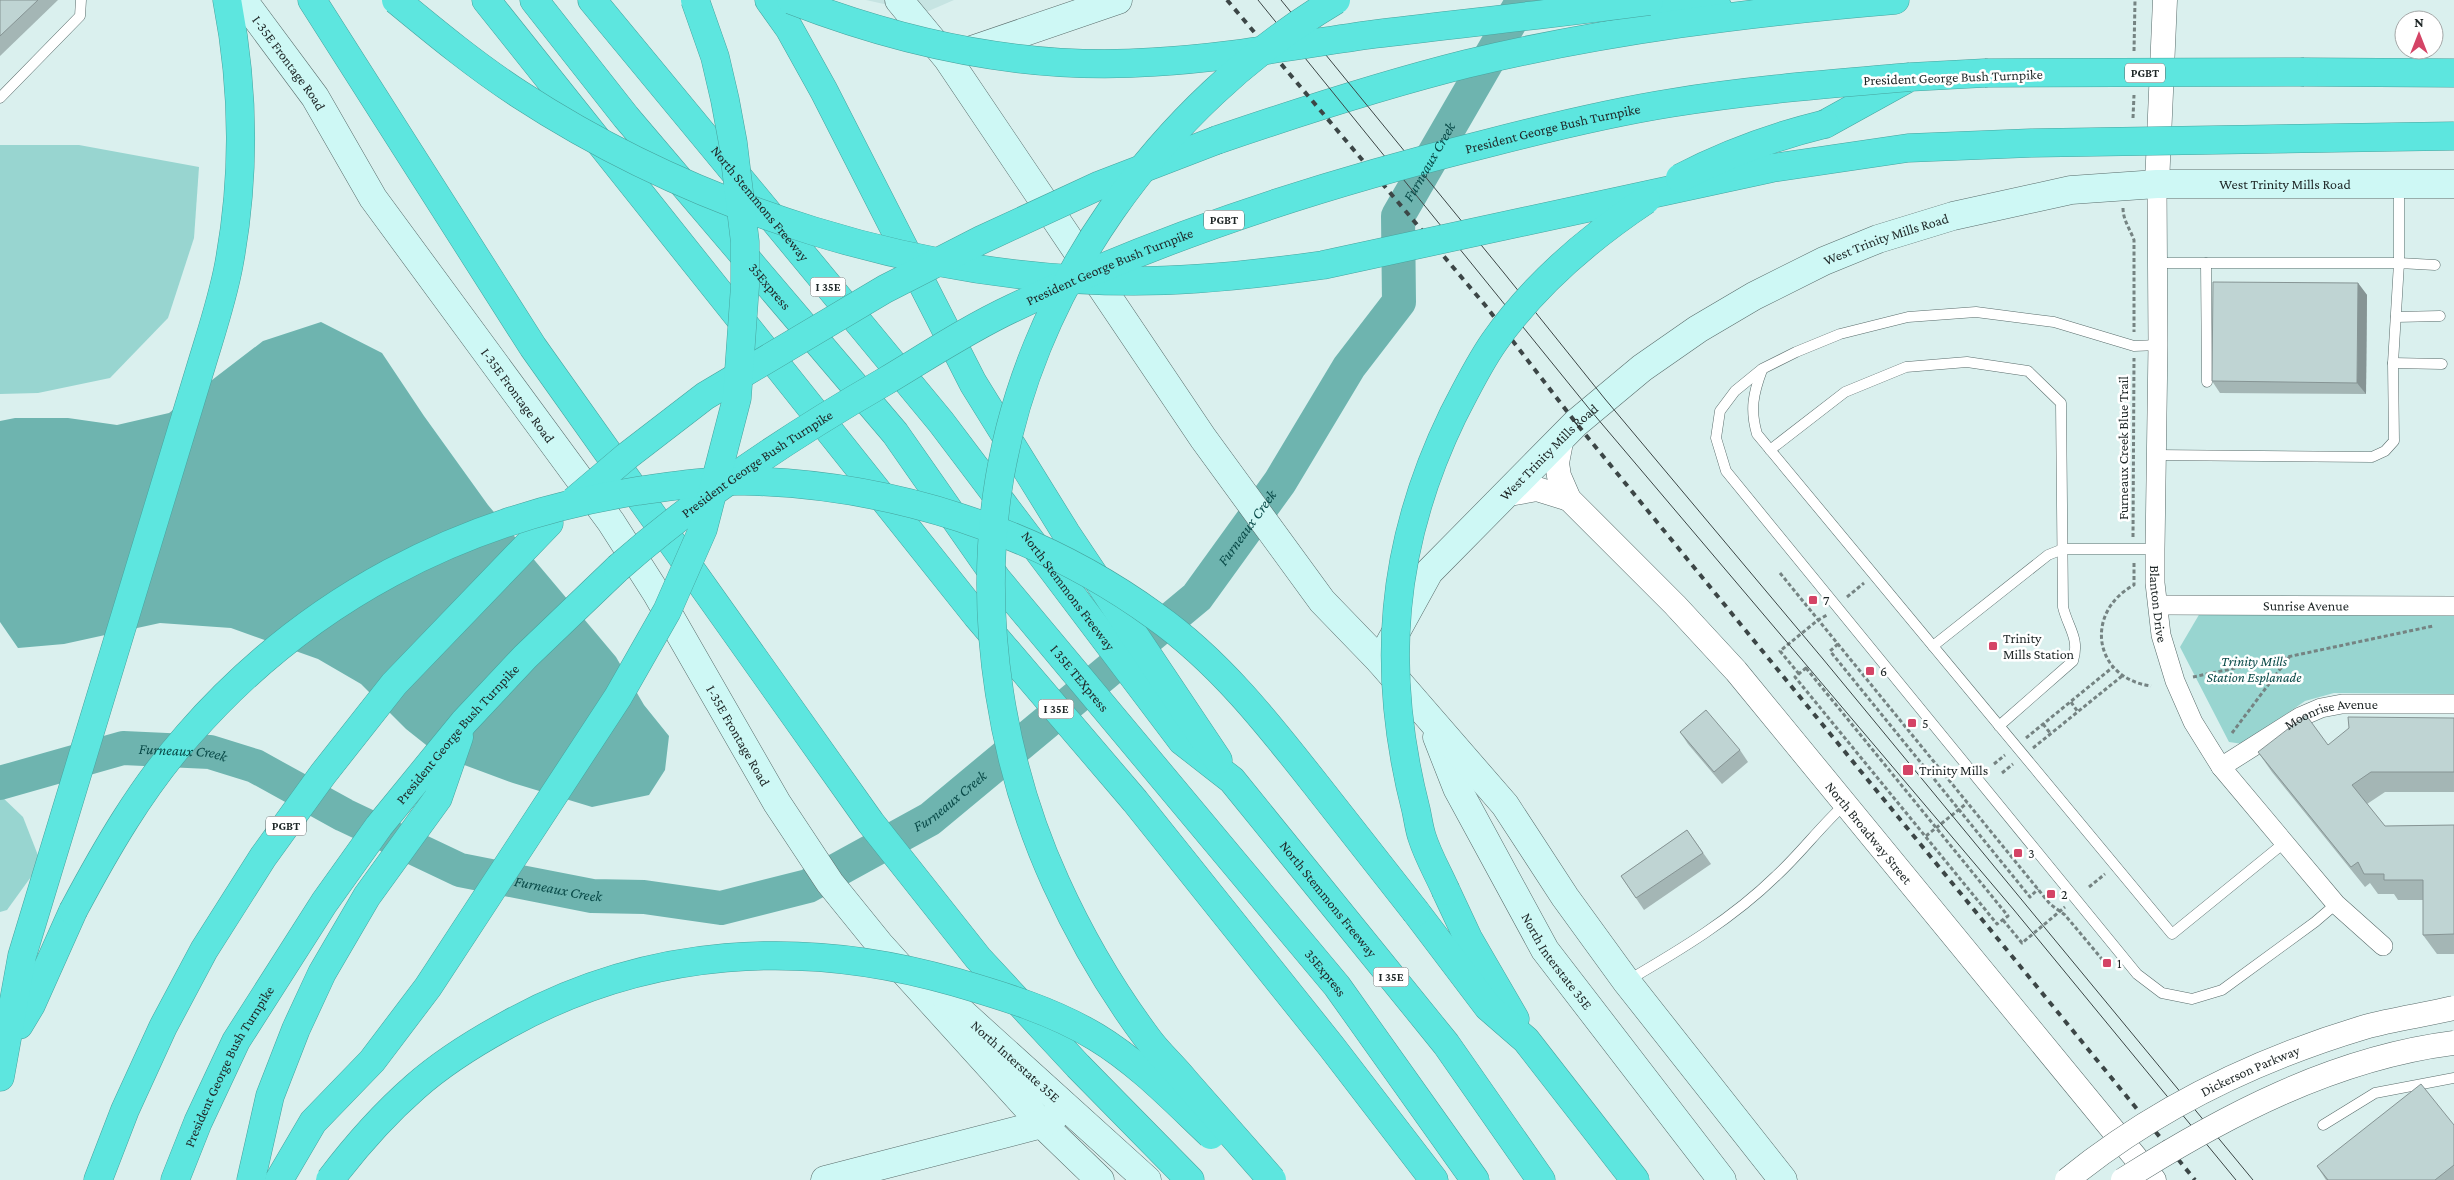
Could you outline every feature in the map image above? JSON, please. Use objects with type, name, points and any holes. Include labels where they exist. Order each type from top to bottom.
[{"type":"highway","points":[[0,1077],[8,1044],[22,956],[202,363],[229,265],[238,187],[240,126],[238,73],[227,0]]},
{"type":"highway","points":[[312,0],[533,347],[871,823],[978,958],[1078,1066],[1190,1180]]},
{"type":"highway","points":[[396,0],[519,94],[635,160],[698,189],[802,227],[874,247],[997,270],[1066,278],[1134,281],[1200,279],[1262,274],[1323,265],[1772,168],[1908,148],[2012,144],[2454,136]]},
{"type":"highway","name":"I 35E","points":[[486,0],[977,616],[1134,801],[1331,1046],[1434,1180]]},
{"type":"highway","name":"35Express","points":[[534,0],[626,117],[894,433],[997,578]]},
{"type":"highway","name":"North Stemmons Freeway","points":[[592,0],[941,422],[1060,577],[1188,734],[1232,780],[1446,1044],[1541,1180]]},
{"type":"highway","points":[[279,1180],[313,1122],[372,1061],[428,987],[618,697],[667,611],[703,529],[737,398],[746,286],[745,242],[733,143],[715,58],[695,0]]},
{"type":"highway","points":[[769,0],[789,28],[824,91],[973,382],[1188,734]]},
{"type":"highway","points":[[791,0],[882,31],[950,48],[1027,60],[1099,63],[1200,59],[1374,34],[1649,1],[1762,13]]},
{"type":"highway","points":[[1272,1180],[1150,1041],[1114,990],[1084,938],[1056,882],[1036,834],[1010,744],[998,677],[991,612],[992,554],[996,498],[1004,456],[1020,397],[1060,298],[1092,241],[1152,156],[1204,100],[1250,59],[1311,15],[1336,0]]},
{"type":"highway","name":"PGBT","points":[[98,1180],[125,1110],[160,1035],[204,950],[263,857],[323,774],[394,684],[549,523],[627,456],[705,396],[885,290],[980,240],[1100,185],[1217,140],[1295,113],[1466,64],[1599,37],[1762,13],[1895,0]]},
{"type":"highway","name":"President George Bush Turnpike","points":[[175,1180],[198,1122],[236,1041],[324,903],[379,826],[464,722],[525,657],[656,535],[694,504],[846,404],[1011,309],[1132,256],[1244,213],[1440,155],[1570,122],[1670,103],[1755,92],[1910,77],[1995,73],[2454,73]]},
{"type":"highway","points":[[1526,1040],[1505,998],[1468,938],[1450,899],[1422,837],[1408,782],[1398,715],[1395,635],[1400,582],[1412,523],[1424,480],[1473,374],[1494,341],[1553,275],[1589,241],[1670,183],[1720,157],[1771,138],[1825,124],[1910,77]]},
{"type":"highway","points":[[8,1044],[31,1005],[73,911],[101,857],[132,808],[188,735],[229,692],[306,626],[361,589],[405,564],[456,540],[507,521],[558,506],[609,496],[694,484],[744,481],[847,490],[944,513],[1014,538],[1066,561],[1123,594],[1160,619],[1199,652],[1248,703],[1304,770],[1488,1007],[1526,1040],[1635,1180]]},
{"type":"highway","name":"I 35E TEXpress","points":[[997,578],[1162,778]]},
{"type":"highway","points":[[251,1180],[270,1096],[296,1029],[322,973],[367,896],[438,798],[464,722]]},
{"type":"highway","name":"35Express","points":[[1162,778],[1337,986],[1475,1180]]},
{"type":"highway","points":[[330,1180],[362,1140],[415,1087],[447,1061],[527,1014],[570,994],[666,965],[715,958],[767,955],[811,955],[894,966],[981,990],[1066,1021],[1097,1038],[1129,1061],[1162,1088],[1229,1153],[1263,1180]]},
{"type":"main road","name":"I-35E Frontage Road","points":[[243,0],[315,97],[372,198],[611,522],[657,594],[777,802]]},
{"type":"main road","points":[[899,0],[947,58],[1203,438],[1322,601],[1380,661],[1505,805],[1565,897],[1626,981],[1783,1180]]},
{"type":"main road","points":[[947,58],[1118,0]]},
{"type":"main road","name":"West Trinity Mills Road","points":[[1380,661],[1429,572],[1502,495],[1562,437],[1642,368],[1698,329],[1754,296],[1833,258],[1878,239],[1934,221],[2018,200],[2071,190],[2156,184],[2454,184]]},
{"type":"main road","name":"North Interstate 35E","points":[[1430,719],[1457,788],[1545,950],[1722,1180]]},
{"type":"main road","name":"North Interstate 35E","points":[[777,802],[830,883],[881,946],[1042,1124],[1100,1180]]},
{"type":"main road","name":"North Interstate 35E","points":[[881,946],[968,1015],[1148,1180]]},
{"type":"main road","points":[[825,1180],[1042,1124],[1070,1108]]},
{"type":"street","points":[[2156,184],[2164,0]]},
{"type":"street","name":"Blanton Drive","points":[[2156,184],[2158,345],[2155,549],[2161,635],[2176,681],[2193,722],[2222,767],[2336,904],[2383,946]]},
{"type":"street","name":"North Broadway Street","points":[[1562,437],[1557,463],[1559,476],[1569,499],[1675,605],[1736,671],[1844,805],[2154,1180]]},
{"type":"street","name":"North Broadway Street","points":[[1502,495],[1537,489],[1569,499]]},
{"type":"street","name":"Sunrise Avenue","points":[[2158,605],[2454,606]]},
{"type":"street","name":"Moonrise Avenue","points":[[2222,767],[2300,717],[2321,708],[2342,704],[2454,704]]},
{"type":"street","name":"Dickerson Parkway","points":[[2067,1180],[2163,1113],[2252,1067],[2366,1027],[2454,1008]]},
{"type":"street","points":[[2123,1180],[2189,1139],[2280,1092],[2374,1060],[2454,1043]]},
{"type":"lane","points":[[0,98],[80,16],[81,0]]},
{"type":"lane","points":[[2156,455],[2372,457],[2385,451],[2394,441],[2393,363],[2399,263],[2399,184]]},
{"type":"lane","points":[[2158,263],[2435,264]]},
{"type":"lane","points":[[2206,263],[2207,382]]},
{"type":"lane","points":[[2158,345],[2134,346],[2054,322],[1976,312],[1908,317],[1840,334],[1796,352],[1762,369],[1735,390],[1720,411],[1716,438],[1726,471],[2137,974],[2162,993],[2192,998],[2222,990],[2315,922],[2336,904]]},
{"type":"lane","points":[[2396,317],[2440,316]]},
{"type":"lane","points":[[1770,450],[1845,392],[1906,368],[1967,362],[2028,371],[2061,403],[2063,607],[2067,624],[2076,637],[2077,649],[2073,661],[1999,726]]},
{"type":"lane","points":[[2393,363],[2442,364]]},
{"type":"lane","points":[[1762,369],[1753,394],[1752,416],[1757,434],[2172,934],[2284,843]]},
{"type":"lane","points":[[1933,646],[2048,555],[2063,549],[2155,549]]},
{"type":"lane","points":[[1626,981],[1732,915],[1776,876],[1826,821],[1844,805]]},
{"type":"lane","points":[[2323,1125],[2375,1092],[2454,1078]]},
{"type":"path","points":[[2123,217],[2129,226],[2134,240],[2134,321]]},
{"type":"path","name":"Furneaux Creek Blue Trail","points":[[2133,532],[2134,364]]},
{"type":"path","points":[[2134,566],[2134,585],[2116,597],[2104,616],[2101,637],[2107,658],[2122,676],[2140,685],[2151,686]]},
{"type":"path","points":[[1780,573],[2038,890],[2050,904],[2060,911],[2106,964]]},
{"type":"path","points":[[1847,597],[1874,574]]},
{"type":"path","points":[[1799,674],[1780,651],[1818,620],[1827,615]]},
{"type":"path","points":[[2192,678],[2437,625]]},
{"type":"path","points":[[1838,644],[1830,651],[1959,810],[2030,896],[2038,890]]},
{"type":"path","points":[[2232,733],[2290,656]]},
{"type":"path","points":[[1994,764],[2113,667]]},
{"type":"path","points":[[1806,668],[2008,916],[1997,924],[1795,676],[1799,674],[1806,668]]},
{"type":"path","points":[[2002,773],[2122,676]]},
{"type":"path","points":[[2070,702],[2078,712]]},
{"type":"path","points":[[2043,724],[2051,734]]},
{"type":"path","points":[[1926,836],[1968,802]]},
{"type":"path","points":[[2089,887],[2115,866]]},
{"type":"path","points":[[2003,920],[2022,943],[2066,907]]},
{"type":"shaded area","points":[[866,0],[954,0],[924,13]]},
{"type":"shaded area","points":[[321,322],[382,353],[424,416],[488,505],[616,657],[644,705],[669,736],[665,770],[649,795],[592,807],[513,783],[440,756],[406,729],[361,684],[318,659],[231,628],[160,623],[64,644],[18,648],[0,622],[0,421],[15,418],[68,418],[117,425],[169,413],[263,341]]},
{"type":"green space","points":[[0,145],[79,145],[199,167],[194,238],[168,318],[110,378],[38,393],[0,394]]},
{"type":"green space","name":"Trinity Mills Station Esplanade","points":[[2200,613],[2454,614],[2454,694],[2334,693],[2305,701],[2243,744],[2229,742],[2180,647]]},
{"type":"green space","points":[[0,795],[23,817],[41,863],[7,910],[0,912]]},
{"type":"building","points":[[0,0],[38,0],[0,36]]},
{"type":"building","points":[[2213,282],[2358,283],[2357,383],[2212,381]]},
{"type":"building","points":[[1706,710],[1740,750],[1714,772],[1680,732]]},
{"type":"building","points":[[2306,715],[2328,745],[2349,728],[2348,717],[2454,718],[2454,772],[2371,772],[2352,785],[2385,826],[2454,825],[2454,934],[2423,935],[2423,880],[2384,880],[2384,874],[2364,874],[2358,862],[2351,867],[2258,752]]},
{"type":"building","points":[[1687,830],[1703,853],[1636,898],[1621,876]]},
{"type":"building","points":[[2421,1084],[2454,1125],[2454,1165],[2435,1180],[2328,1180],[2317,1166]]},
{"type":"waterway","name":"Furneaux Creek","points":[[0,783],[123,748],[210,752],[255,766],[344,815],[460,870],[592,896],[644,897],[721,908],[808,886],[930,819],[1197,597],[1280,482],[1349,367],[1399,302],[1398,216],[1523,0]]},
{"type":"tram line","points":[[1258,0],[1591,411],[2014,910],[2236,1180]]},
{"type":"tram line","points":[[1281,0],[1605,399],[1823,659],[2253,1180]]},
{"type":"railway","points":[[1227,0],[1485,305],[1576,423],[2195,1180]]},
{"type":"place","name":"7","points":[[1813,600]]},
{"type":"place","name":"Trinity Mills Station","points":[[1993,646]]},
{"type":"place","name":"6","points":[[1870,671]]},
{"type":"place","name":"5","points":[[1912,723]]},
{"type":"place","name":"Trinity Mills","points":[[1908,770]]},
{"type":"place","name":"3","points":[[2018,853]]},
{"type":"place","name":"2","points":[[2051,894]]},
{"type":"place","name":"1","points":[[2107,963]]}]
